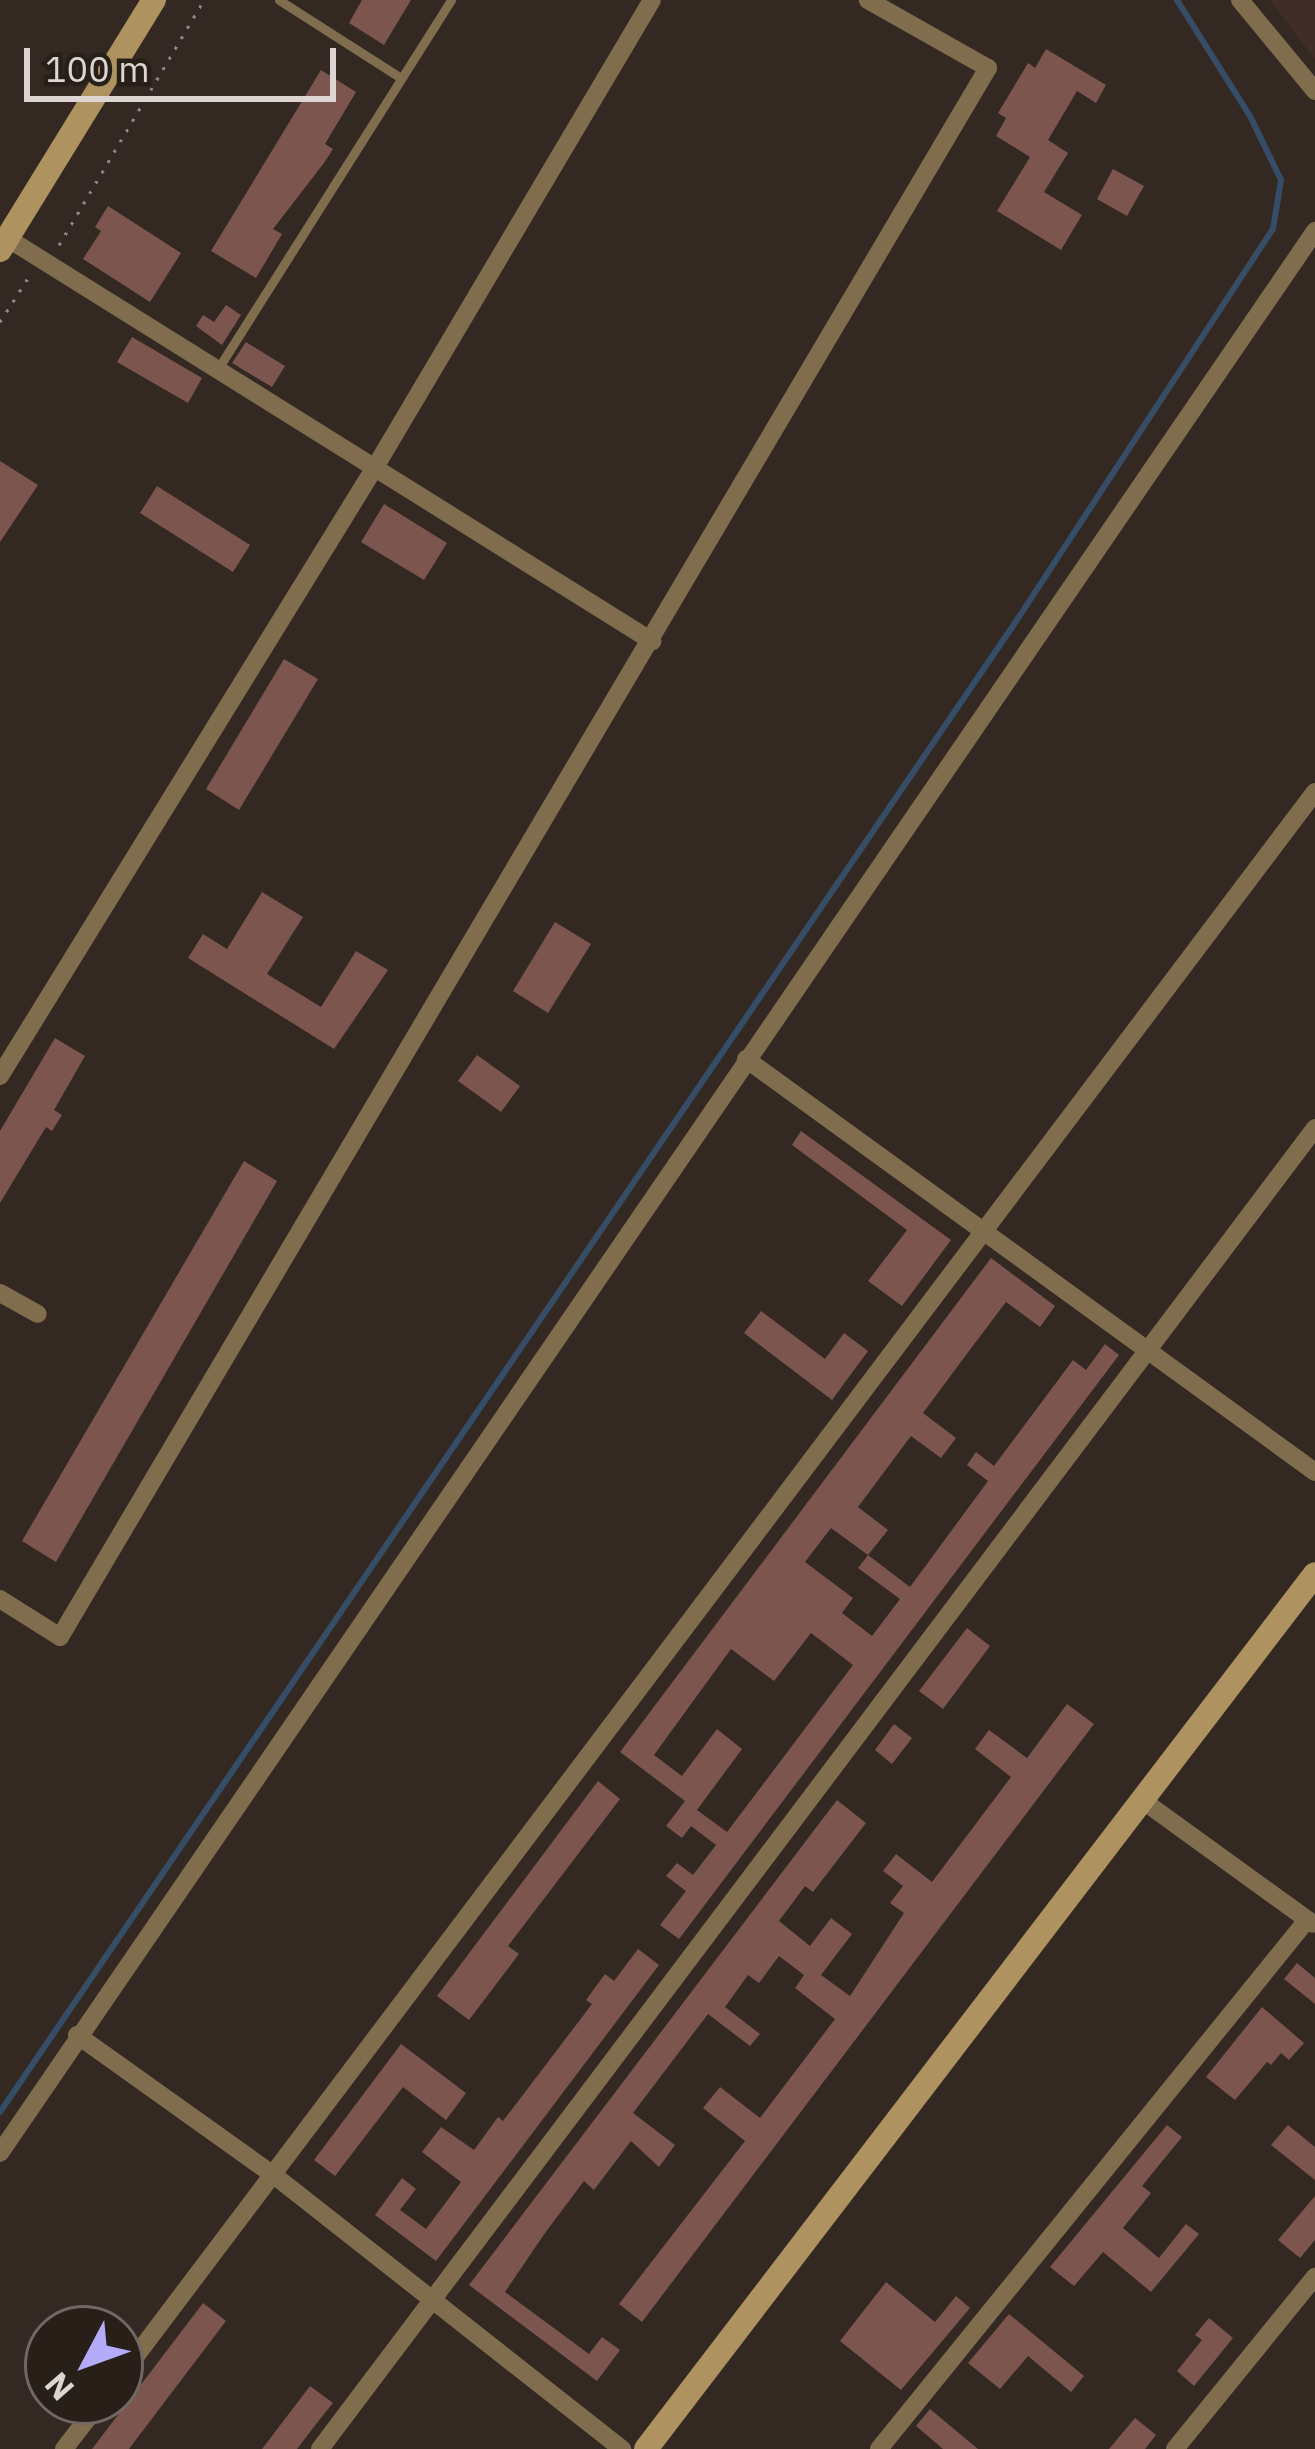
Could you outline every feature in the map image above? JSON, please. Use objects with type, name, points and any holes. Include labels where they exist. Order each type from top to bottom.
[{"type":"street","points":[[154,0],[4,244],[45,260],[652,640]]},
{"type":"street","points":[[0,1076],[377,464],[652,0]]},
{"type":"street","points":[[0,1598],[60,1636],[988,68],[868,0]]},
{"type":"street","points":[[1240,0],[1315,91]]},
{"type":"street","points":[[0,2153],[1315,231]]},
{"type":"street","points":[[144,2346],[1315,792]]},
{"type":"street","points":[[746,1059],[1315,1472]]},
{"type":"street","points":[[320,2449],[1315,1128]]},
{"type":"street","points":[[0,1293],[38,1314]]},
{"type":"street","points":[[646,2449],[1315,1574]]},
{"type":"street","points":[[879,2449],[1311,1922],[1142,1801]]},
{"type":"street","points":[[77,2035],[275,2176],[622,2449]]},
{"type":"street","points":[[1175,2449],[1315,2277]]},
{"type":"street","points":[[64,2449],[82,2425]]},
{"type":"lane","points":[[279,0],[401,78]]},
{"type":"lane","points":[[219,367],[451,0]]},
{"type":"path","points":[[0,322],[58,247],[204,0]]},
{"type":"shaded area","points":[[1270,0],[1315,0],[1315,59]]},
{"type":"building","points":[[362,0],[411,0],[384,45],[349,23]]},
{"type":"building","points":[[1046,49],[1106,85],[1096,103],[1077,91],[1048,140],[1068,153],[1044,192],[1082,215],[1061,250],[997,211],[1030,157],[996,136],[1006,118],[998,113],[1028,63],[1035,68]]},
{"type":"building","points":[[321,70],[356,92],[325,144],[333,149],[273,229],[282,234],[256,278],[211,251]]},
{"type":"building","points":[[1113,169],[1144,186],[1127,216],[1097,199]]},
{"type":"building","points":[[108,206],[181,253],[150,302],[83,259],[101,231],[95,227]]},
{"type":"building","points":[[226,305],[241,315],[222,345],[196,326],[203,315],[214,322]]},
{"type":"building","points":[[132,337],[202,378],[188,403],[117,362]]},
{"type":"building","points":[[246,342],[285,366],[272,387],[232,363]]},
{"type":"building","points":[[0,461],[38,485],[0,542]]},
{"type":"building","points":[[157,486],[250,545],[233,572],[140,513]]},
{"type":"building","points":[[384,504],[447,543],[424,580],[361,542]]},
{"type":"building","points":[[284,659],[318,679],[239,810],[206,789]]},
{"type":"building","points":[[262,892],[303,917],[267,974],[321,1007],[356,951],[388,970],[334,1049],[188,958],[203,934],[227,949]]},
{"type":"building","points":[[555,922],[591,944],[548,1013],[513,991]]},
{"type":"building","points":[[55,1038],[85,1056],[54,1110],[62,1115],[52,1131],[46,1127],[0,1203],[0,1131]]},
{"type":"building","points":[[477,1055],[520,1086],[501,1112],[458,1081]]},
{"type":"building","points":[[801,1131],[951,1240],[902,1306],[868,1281],[907,1230],[792,1145]]},
{"type":"building","points":[[244,1161],[277,1181],[56,1562],[22,1541]]},
{"type":"building","points":[[991,1258],[1055,1306],[1040,1327],[1006,1302],[923,1413],[956,1438],[941,1458],[911,1436],[858,1507],[888,1530],[868,1555],[910,1587],[988,1481],[967,1465],[976,1452],[994,1466],[1073,1360],[1086,1370],[1105,1344],[1119,1355],[679,1939],[660,1925],[686,1891],[666,1876],[677,1863],[693,1875],[716,1845],[691,1826],[682,1838],[666,1826],[685,1801],[620,1752]],"holes":[[[831,1528],[868,1555],[858,1568],[900,1599],[872,1636],[842,1613],[853,1598],[805,1562]],[[811,1633],[853,1665],[727,1832],[697,1810],[742,1749],[717,1729],[682,1776],[654,1755],[731,1649],[774,1681]]]},
{"type":"building","points":[[761,1311],[825,1359],[844,1333],[868,1351],[832,1400],[744,1333]]},
{"type":"building","points":[[967,1628],[990,1646],[943,1709],[919,1691]]},
{"type":"building","points":[[1067,1704],[1094,1724],[642,2322],[619,2304],[745,2141],[703,2108],[720,2087],[760,2118],[835,2019],[795,1988],[804,1975],[779,1956],[759,1983],[748,1975],[725,2007],[760,2034],[750,2046],[708,2014],[633,2113],[675,2145],[659,2167],[631,2141],[594,2190],[584,2181],[545,2233],[505,2292],[589,2354],[602,2337],[620,2350],[597,2381],[469,2285],[837,1800],[866,1823],[813,1892],[805,1886],[779,1921],[810,1946],[831,1918],[852,1934],[821,1975],[850,1996],[904,1913],[890,1903],[903,1886],[883,1871],[896,1854],[932,1882],[1011,1777],[975,1749],[989,1730],[1027,1758]]},
{"type":"building","points":[[894,1724],[912,1738],[892,1764],[875,1750]]},
{"type":"building","points":[[598,1781],[620,1799],[508,1946],[519,1954],[469,2020],[437,1996]]},
{"type":"building","points":[[638,1949],[659,1965],[436,2261],[375,2215],[402,2178],[416,2189],[400,2210],[426,2229],[461,2182],[422,2152],[441,2127],[474,2150],[498,2117],[503,2121],[592,2004],[586,2000],[605,1974],[614,1981]]},
{"type":"building","points":[[1297,1963],[1315,1978],[1315,2004],[1284,1979]]},
{"type":"building","points":[[1262,2007],[1304,2043],[1289,2060],[1281,2053],[1271,2065],[1267,2062],[1235,2100],[1206,2077]]},
{"type":"building","points":[[401,2044],[466,2093],[446,2120],[403,2087],[335,2176],[314,2160]]},
{"type":"building","points":[[1167,2125],[1182,2137],[1142,2186],[1151,2193],[1123,2228],[1159,2258],[1186,2224],[1199,2234],[1151,2292],[1103,2252],[1074,2286],[1050,2267]]},
{"type":"building","points":[[1288,2125],[1315,2147],[1315,2180],[1271,2145]]},
{"type":"building","points":[[1315,2196],[1315,2240],[1300,2258],[1278,2240]]},
{"type":"building","points":[[886,2282],[935,2322],[956,2296],[970,2308],[901,2390],[840,2341]]},
{"type":"building","points":[[203,2303],[226,2321],[129,2449],[92,2449],[110,2425],[144,2425],[144,2381]]},
{"type":"building","points":[[1009,2314],[1084,2376],[1071,2392],[1028,2356],[1000,2389],[968,2363]]},
{"type":"building","points":[[1209,2318],[1233,2338],[1194,2386],[1177,2371],[1202,2340],[1195,2335]]},
{"type":"building","points":[[310,2386],[333,2403],[297,2449],[262,2449]]},
{"type":"building","points":[[930,2409],[978,2449],[943,2449],[916,2426]]},
{"type":"building","points":[[1135,2418],[1156,2435],[1145,2449],[1109,2449]]},
{"type":"waterway","points":[[0,2112],[1011,629],[1273,229],[1281,180],[1250,116],[1177,0]]}]
